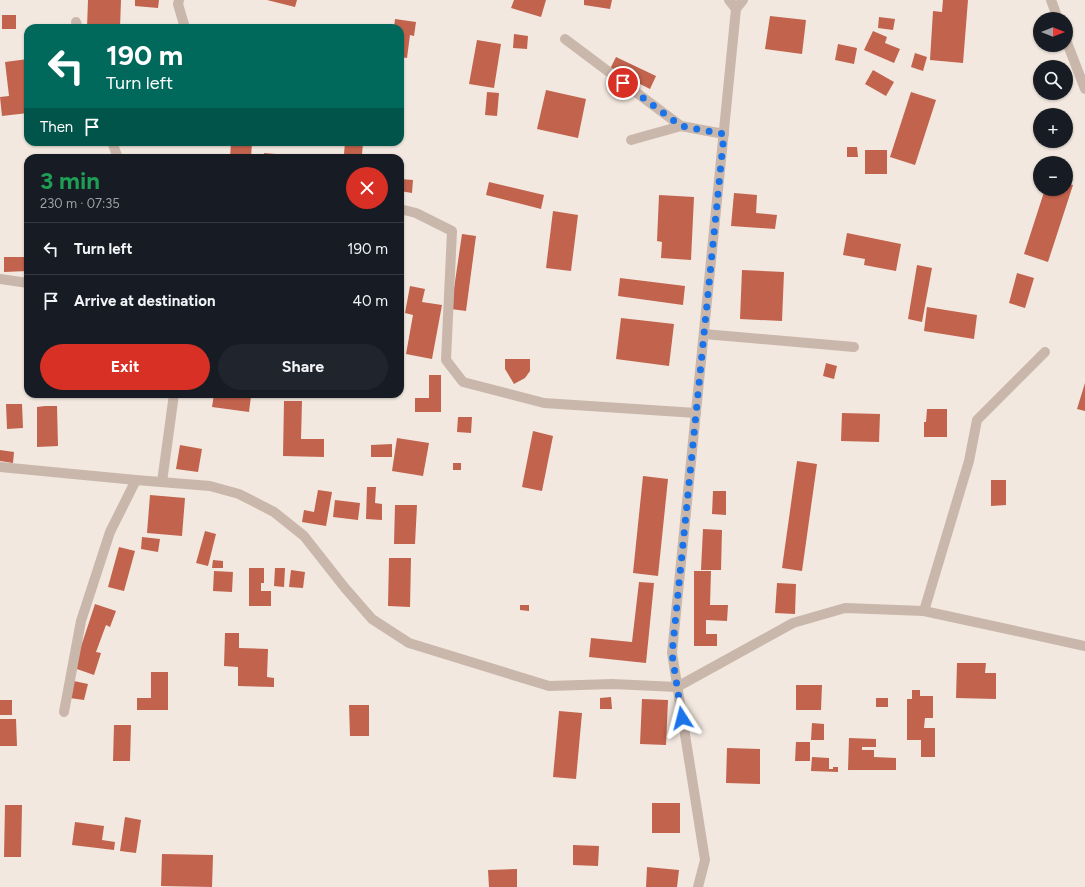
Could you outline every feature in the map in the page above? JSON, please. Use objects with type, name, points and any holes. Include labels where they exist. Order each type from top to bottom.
[{"type":"street","points":[[179,0],[178,4],[185,24]]},
{"type":"street","points":[[729,0],[736,9]]},
{"type":"street","points":[[698,887],[705,860],[672,654],[736,9],[743,0]]},
{"type":"street","points":[[1051,0],[1055,12]]},
{"type":"street","points":[[565,39],[681,126]]},
{"type":"street","points":[[1071,52],[1085,89]]},
{"type":"street","points":[[631,140],[681,126],[724,134]]},
{"type":"street","points":[[404,210],[416,213],[452,231],[446,360],[463,382],[544,403],[696,413]]},
{"type":"street","points":[[0,278],[24,282]]},
{"type":"street","points":[[704,334],[854,347]]},
{"type":"street","points":[[924,611],[969,461],[977,420],[1045,352]]},
{"type":"street","points":[[162,482],[173,398]]},
{"type":"street","points":[[0,467],[210,486],[239,494],[274,512],[304,536],[345,588],[372,619],[409,643],[549,686],[612,684],[677,687],[793,623],[845,608],[924,611],[1085,646]]},
{"type":"street","points":[[64,712],[81,621],[110,532],[136,480]]},
{"type":"building","points":[[88,0],[121,0],[120,24],[87,24]]},
{"type":"building","points":[[135,0],[159,0],[158,8],[135,6]]},
{"type":"building","points":[[267,0],[297,0],[295,7]]},
{"type":"building","points":[[514,0],[546,0],[541,17],[511,8]]},
{"type":"building","points":[[584,0],[612,0],[610,9],[584,5]]},
{"type":"building","points":[[943,0],[968,0],[963,63],[930,60],[933,11],[942,12]]},
{"type":"building","points":[[2,15],[16,15],[16,29],[2,29]]},
{"type":"building","points":[[770,16],[806,20],[802,54],[765,49]]},
{"type":"building","points":[[879,17],[895,19],[893,30],[878,28]]},
{"type":"building","points":[[395,19],[416,22],[414,36],[410,35],[407,58],[404,58],[404,24],[394,24]]},
{"type":"building","points":[[873,31],[887,37],[885,43],[900,49],[894,63],[864,50]]},
{"type":"building","points":[[514,34],[528,36],[527,49],[513,48]]},
{"type":"building","points":[[477,40],[501,44],[494,88],[469,84]]},
{"type":"building","points":[[838,44],[857,48],[854,64],[835,60]]},
{"type":"building","points":[[915,53],[927,57],[923,71],[911,67]]},
{"type":"building","points":[[616,57],[656,76],[650,89],[610,69]]},
{"type":"building","points":[[24,60],[24,113],[2,116],[0,97],[9,96],[5,62]]},
{"type":"building","points":[[873,70],[894,82],[886,96],[865,84]]},
{"type":"building","points":[[546,90],[586,99],[578,138],[537,129]]},
{"type":"building","points":[[487,92],[499,93],[497,116],[485,115]]},
{"type":"building","points":[[911,92],[936,100],[915,165],[890,157]]},
{"type":"building","points":[[231,146],[252,146],[251,154],[230,154]]},
{"type":"building","points":[[345,146],[363,146],[362,154],[344,154]]},
{"type":"building","points":[[847,147],[857,147],[858,157],[847,157]]},
{"type":"building","points":[[865,150],[887,150],[887,174],[865,174]]},
{"type":"building","points":[[404,179],[413,180],[412,193],[404,192]]},
{"type":"building","points":[[489,182],[544,195],[541,209],[486,195]]},
{"type":"building","points":[[734,193],[757,195],[756,213],[777,215],[775,229],[731,226]]},
{"type":"building","points":[[659,195],[694,197],[691,260],[661,258],[662,242],[657,241]]},
{"type":"building","points":[[1043,196],[1069,196],[1048,262],[1024,254]]},
{"type":"building","points":[[553,211],[578,215],[571,271],[546,268]]},
{"type":"building","points":[[847,233],[901,244],[896,271],[864,265],[865,259],[843,255]]},
{"type":"building","points":[[462,234],[476,236],[466,311],[451,309]]},
{"type":"building","points":[[4,257],[24,257],[24,271],[4,272]]},
{"type":"building","points":[[917,265],[932,268],[922,322],[908,319]]},
{"type":"building","points":[[742,270],[784,272],[782,321],[740,319]]},
{"type":"building","points":[[1017,273],[1034,278],[1025,308],[1009,303]]},
{"type":"building","points":[[620,278],[685,286],[683,305],[618,296]]},
{"type":"building","points":[[410,286],[425,289],[422,302],[442,305],[432,359],[406,354],[413,315],[405,313]]},
{"type":"building","points":[[927,307],[977,315],[974,339],[924,331]]},
{"type":"building","points":[[621,318],[674,324],[669,366],[616,359]]},
{"type":"building","points":[[505,359],[530,359],[530,371],[525,378],[514,384],[505,369]]},
{"type":"building","points":[[826,363],[837,366],[834,379],[823,376]]},
{"type":"building","points":[[429,375],[441,375],[441,412],[415,412],[415,398],[429,398]]},
{"type":"building","points":[[1085,383],[1085,411],[1077,409]]},
{"type":"building","points":[[213,398],[251,398],[249,412],[212,407]]},
{"type":"building","points":[[284,401],[302,401],[301,439],[324,439],[324,457],[283,456]]},
{"type":"building","points":[[6,404],[22,404],[23,428],[7,429]]},
{"type":"building","points":[[57,406],[58,446],[37,447],[37,407]]},
{"type":"building","points":[[927,409],[947,409],[947,437],[924,437],[924,422],[926,422]]},
{"type":"building","points":[[842,413],[880,414],[879,442],[841,441]]},
{"type":"building","points":[[458,417],[472,417],[471,433],[457,432]]},
{"type":"building","points":[[533,431],[553,436],[542,491],[522,487]]},
{"type":"building","points":[[397,438],[429,443],[423,476],[392,471]]},
{"type":"building","points":[[392,444],[392,457],[371,457],[371,445]]},
{"type":"building","points":[[180,445],[202,449],[198,472],[176,469]]},
{"type":"building","points":[[0,450],[14,452],[13,463],[0,461]]},
{"type":"building","points":[[797,461],[817,464],[802,571],[782,568]]},
{"type":"building","points":[[453,463],[461,463],[461,470],[453,470]]},
{"type":"building","points":[[643,476],[668,479],[658,576],[633,573]]},
{"type":"building","points":[[991,480],[1006,480],[1006,505],[991,506]]},
{"type":"building","points":[[367,487],[376,487],[375,503],[382,504],[382,520],[366,519]]},
{"type":"building","points":[[318,490],[332,492],[326,526],[302,522],[304,510],[314,512]]},
{"type":"building","points":[[713,491],[726,491],[726,515],[712,514]]},
{"type":"building","points":[[150,495],[185,498],[182,536],[147,533]]},
{"type":"building","points":[[335,500],[360,503],[358,520],[333,517]]},
{"type":"building","points":[[395,505],[417,505],[415,544],[394,544]]},
{"type":"building","points":[[703,529],[722,530],[721,570],[701,570]]},
{"type":"building","points":[[205,531],[216,534],[208,566],[196,563]]},
{"type":"building","points":[[142,537],[160,539],[158,552],[141,549]]},
{"type":"building","points":[[119,547],[135,551],[124,591],[108,587]]},
{"type":"building","points":[[389,558],[411,558],[410,607],[388,606]]},
{"type":"building","points":[[213,560],[223,561],[223,568],[212,568]]},
{"type":"building","points":[[249,568],[264,568],[264,583],[261,583],[261,591],[271,591],[271,606],[249,606]]},
{"type":"building","points":[[275,568],[285,568],[284,587],[274,586]]},
{"type":"building","points":[[291,570],[305,572],[303,588],[289,587]]},
{"type":"building","points":[[214,571],[233,572],[232,592],[213,591]]},
{"type":"building","points":[[694,571],[711,571],[710,605],[728,605],[727,621],[706,620],[706,634],[717,634],[717,646],[694,646]]},
{"type":"building","points":[[639,582],[654,583],[646,663],[589,657],[591,638],[632,642]]},
{"type":"building","points":[[777,583],[796,584],[795,614],[775,613]]},
{"type":"building","points":[[95,604],[116,611],[110,627],[106,625],[96,652],[101,653],[94,675],[74,668]]},
{"type":"building","points":[[520,605],[529,605],[529,611],[520,610]]},
{"type":"building","points":[[225,633],[239,633],[239,648],[268,649],[267,677],[274,678],[274,687],[238,686],[238,667],[224,666]]},
{"type":"building","points":[[957,663],[986,663],[985,673],[996,673],[996,699],[956,698]]},
{"type":"building","points":[[151,672],[168,672],[168,710],[137,710],[137,698],[151,698]]},
{"type":"building","points":[[74,681],[88,684],[84,700],[70,698]]},
{"type":"building","points":[[796,685],[822,685],[821,710],[796,710]]},
{"type":"building","points":[[912,690],[920,690],[920,696],[933,696],[933,718],[925,718],[924,728],[935,728],[935,757],[921,757],[921,740],[907,740],[907,699],[912,699]]},
{"type":"building","points":[[611,697],[612,709],[600,709],[600,698]]},
{"type":"building","points":[[876,698],[888,698],[888,707],[876,707]]},
{"type":"building","points":[[642,699],[668,700],[666,745],[640,744]]},
{"type":"building","points":[[0,700],[12,700],[12,715],[0,715]]},
{"type":"building","points":[[349,705],[369,705],[369,736],[350,736]]},
{"type":"building","points":[[559,711],[582,713],[576,779],[553,777]]},
{"type":"building","points":[[0,719],[16,719],[17,746],[0,746]]},
{"type":"building","points":[[812,723],[824,724],[824,740],[811,740]]},
{"type":"building","points":[[114,725],[131,725],[130,761],[113,761]]},
{"type":"building","points":[[849,738],[876,739],[876,747],[862,747],[862,750],[874,750],[874,757],[896,758],[896,770],[848,770]]},
{"type":"building","points":[[796,742],[810,742],[810,761],[795,761]]},
{"type":"building","points":[[727,748],[760,749],[760,784],[726,783]]},
{"type":"building","points":[[812,757],[829,758],[829,769],[838,767],[838,772],[811,771]]},
{"type":"building","points":[[652,803],[680,803],[680,833],[652,833]]},
{"type":"building","points":[[5,805],[22,805],[21,857],[4,857]]},
{"type":"building","points":[[125,817],[141,820],[136,853],[120,851]]},
{"type":"building","points":[[75,822],[104,826],[102,840],[115,842],[114,850],[72,845]]},
{"type":"building","points":[[573,845],[599,846],[598,866],[573,865]]},
{"type":"building","points":[[162,854],[213,855],[212,887],[161,886]]},
{"type":"building","points":[[647,867],[679,870],[677,887],[646,887]]},
{"type":"building","points":[[517,869],[517,887],[489,887],[488,870]]},
{"type":"route","points":[[623,83],[681,126],[724,134],[672,654],[682,718]]}]
